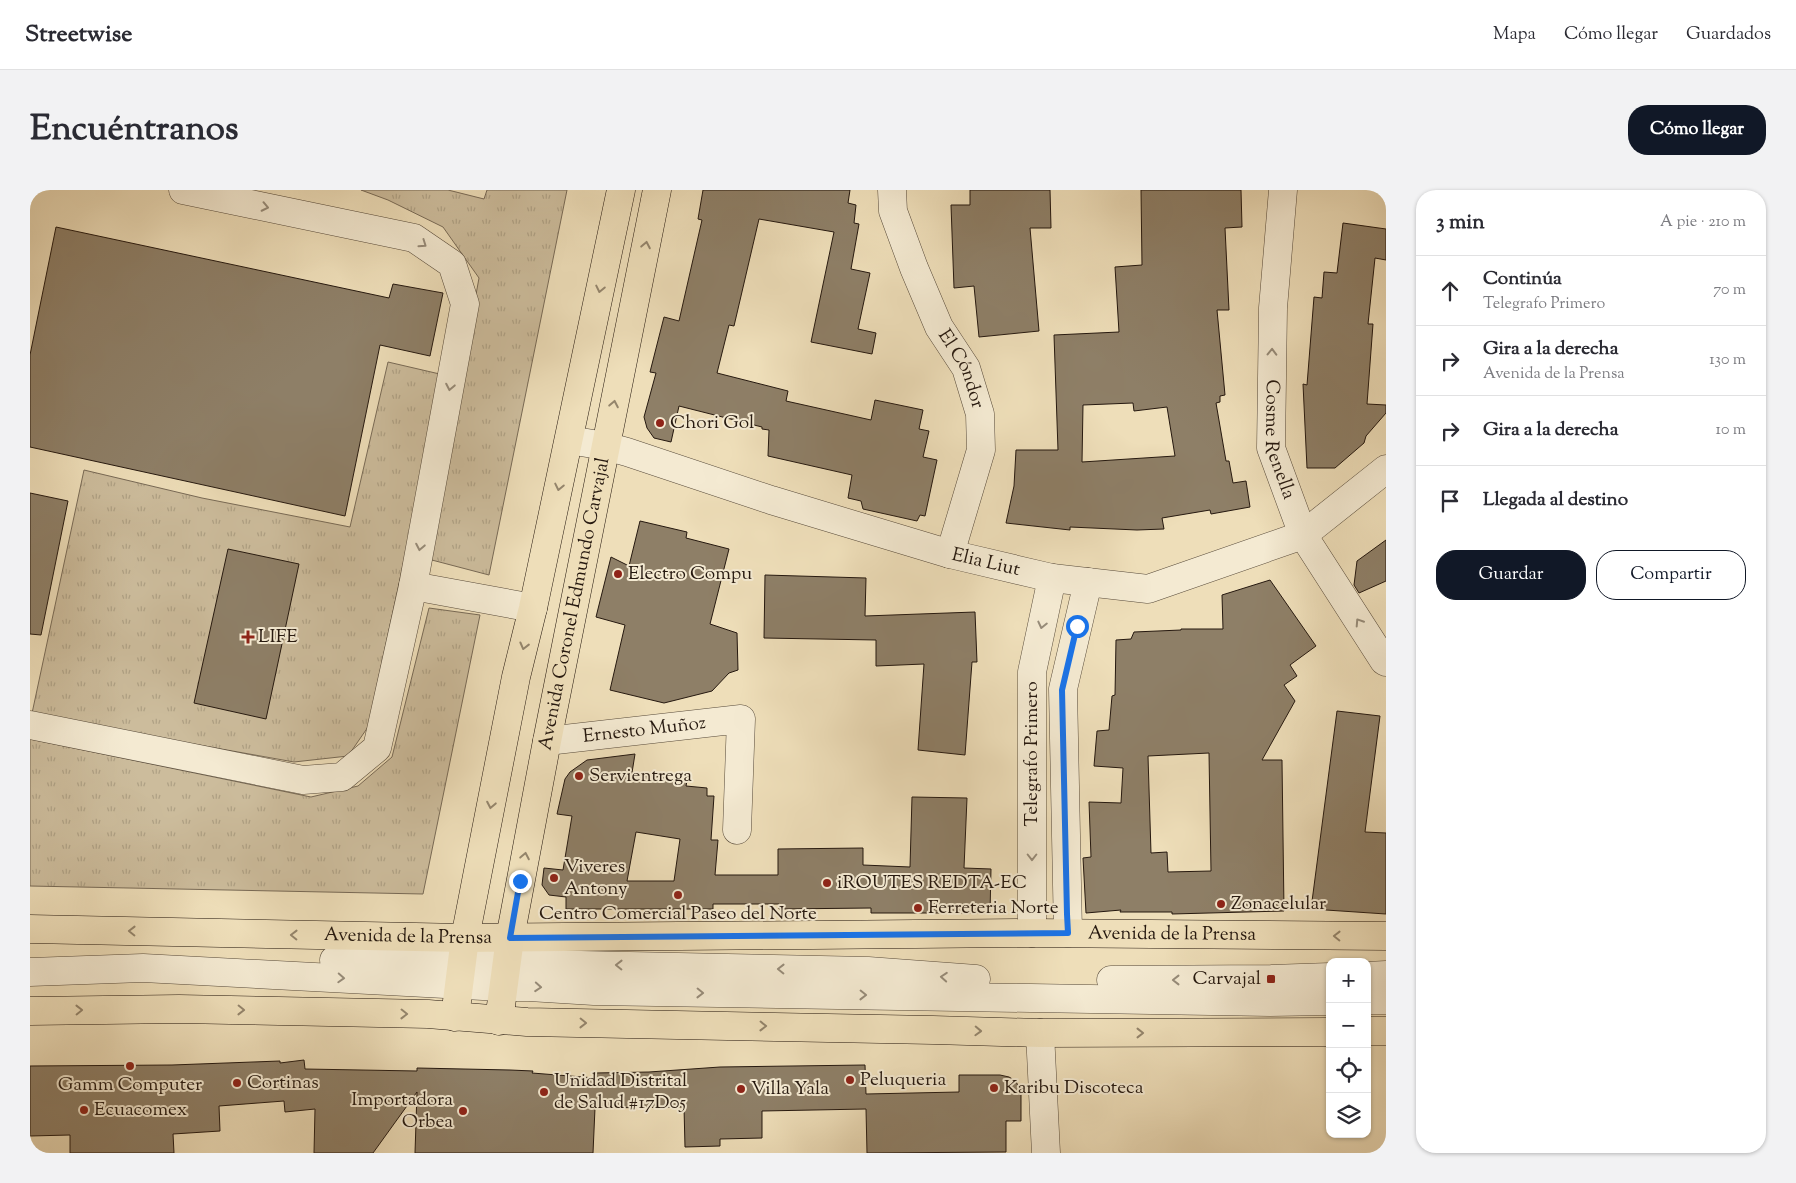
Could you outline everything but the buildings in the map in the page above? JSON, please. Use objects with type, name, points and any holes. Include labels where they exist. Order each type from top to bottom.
[{"type":"main road","name":"Avenida Coronel Edmundo Carvajal","points":[[455,1017],[462,962],[516,677],[533,608],[621,190]]},
{"type":"main road","name":"Avenida Coronel Edmundo Carvajal","points":[[499,1021],[506,963],[547,741],[657,190]]},
{"type":"main road","name":"Avenida de la Prensa","points":[[30,929],[462,962],[506,963],[1032,933],[1386,936]]},
{"type":"main road","points":[[30,1011],[179,1009],[428,1014],[499,1021],[1040,1034],[1326,1032]]},
{"type":"main road","points":[[1371,1032],[1386,1031]]},
{"type":"street","points":[[30,725],[303,780],[342,776],[377,748],[413,586],[465,304],[452,264],[414,238],[183,190]]},
{"type":"street","name":"El Cóndor","points":[[892,190],[893,210],[914,268],[939,327],[966,368],[980,414],[981,450],[950,554]]},
{"type":"street","name":"Cosme Renella","points":[[1282,190],[1273,308],[1271,448],[1303,535],[1386,662]]},
{"type":"street","name":"Elia Liut","points":[[569,440],[605,446],[771,500],[950,554],[1052,578],[1148,589],[1303,535],[1386,469]]},
{"type":"street","name":"Telegrafo Primero","points":[[1032,933],[1032,672],[1052,578]]},
{"type":"street","name":"Telegrafo Primero","points":[[1068,933],[1062,690],[1088,582]]},
{"type":"street","points":[[413,586],[533,608]]},
{"type":"street","name":"Ernesto Muñoz","points":[[547,741],[741,719],[737,830]]},
{"type":"street","points":[[30,960],[142,956],[462,962],[868,971],[998,981],[1271,980],[1326,977]]},
{"type":"street","points":[[30,972],[462,962]]},
{"type":"street","points":[[506,963],[530,987],[594,991],[1260,1002],[1326,1001]]},
{"type":"street","points":[[1371,976],[1386,975]]},
{"type":"street","points":[[1371,1000],[1386,1000]]},
{"type":"street","points":[[1040,1034],[1046,1153]]},
{"type":"green space","points":[[361,190],[448,190],[484,199],[487,190],[567,190],[489,575],[428,559],[479,278],[443,227],[388,200]]},
{"type":"green space","points":[[388,362],[444,375],[368,727],[348,756],[294,762],[87,725],[31,718],[84,470],[202,498],[350,527]]},
{"type":"green space","points":[[429,608],[480,615],[423,894],[30,886],[30,739],[311,797],[358,786],[392,757]]},
{"type":"place","name":"Chori Gol","points":[[660,423]]},
{"type":"place","name":"Electro Compu","points":[[618,574]]},
{"type":"place","name":"LIFE","points":[[248,637]]},
{"type":"place","name":"Servientrega","points":[[579,776]]},
{"type":"place","name":"Viveres Antony","points":[[554,878]]},
{"type":"place","name":"iROUTES REDTA-EC","points":[[827,883]]},
{"type":"place","name":"Centro Comercial Paseo del Norte","points":[[678,895]]},
{"type":"place","name":"Zonacelular","points":[[1221,904]]},
{"type":"place","name":"Ferreteria Norte","points":[[918,908]]},
{"type":"place","name":"Carvajal","points":[[1271,979]]},
{"type":"place","name":"Gamm Computer","points":[[130,1066]]},
{"type":"place","name":"Peluqueria","points":[[850,1080]]},
{"type":"place","name":"Cortinas","points":[[237,1083]]},
{"type":"place","name":"Karibu Discoteca","points":[[994,1088]]},
{"type":"place","name":"Villa Yala","points":[[741,1089]]},
{"type":"place","name":"Unidad Distrital de Salud #17D05","points":[[544,1092]]},
{"type":"place","name":"Ecuacomex","points":[[84,1110]]},
{"type":"place","name":"Importadora Orbea","points":[[463,1111]]},
{"type":"route","points":[[520,881],[510,938],[1068,933],[1062,690],[1077,626]]}]
